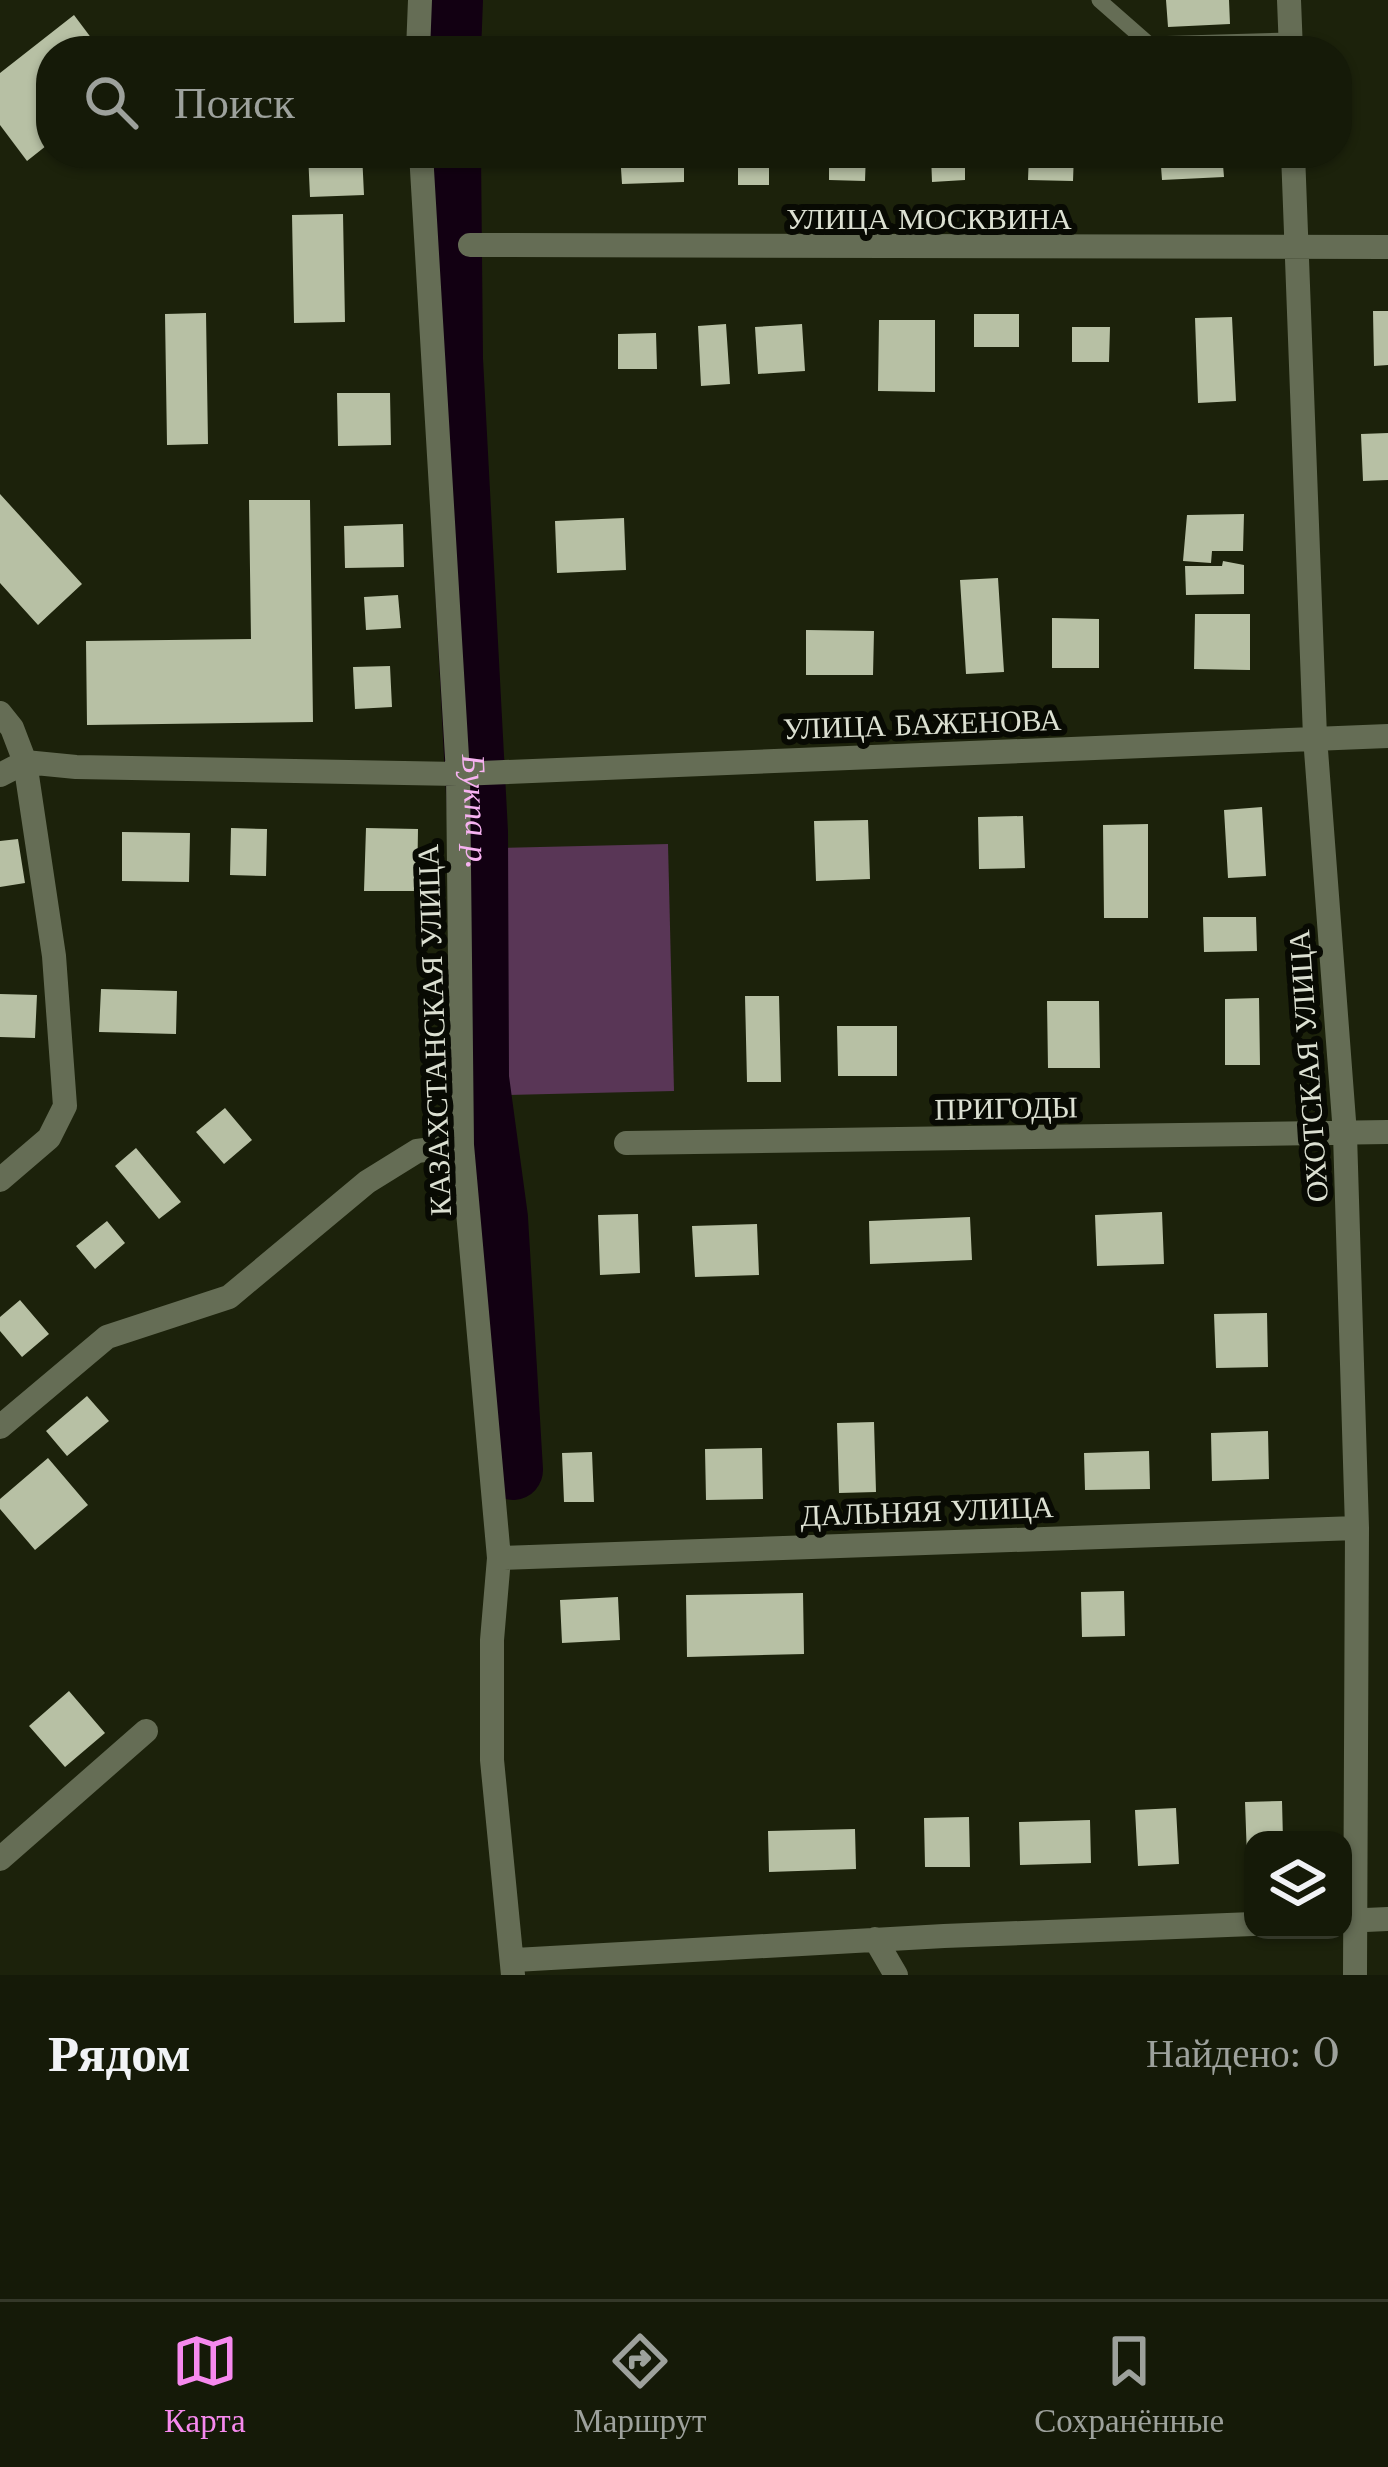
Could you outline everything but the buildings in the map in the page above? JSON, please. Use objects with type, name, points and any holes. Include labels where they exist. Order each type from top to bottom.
[{"type":"street","points":[[419,36],[420,0]]},
{"type":"street","points":[[1289,0],[1290,36]]},
{"type":"street","name":"КАЗАХСТАНСКАЯ УЛИЦА","points":[[422,168],[458,774],[462,1145],[499,1558],[492,1760],[514,1967]]},
{"type":"street","name":"ОХОТСКАЯ УЛИЦА","points":[[1293,168],[1315,737],[1346,1134],[1357,1528],[1350,1831]]},
{"type":"street","name":"УЛИЦА МОСКВИНА","points":[[470,245],[1388,248]]},
{"type":"street","points":[[0,713],[12,728],[25,762],[55,956],[65,1106],[49,1138],[0,1180]]},
{"type":"street","name":"УЛИЦА БАЖЕНОВА","points":[[25,762],[458,774],[1388,736]]},
{"type":"street","points":[[0,775],[25,762]]},
{"type":"street","name":"ПРИГОДЫ","points":[[626,1143],[1388,1132]]},
{"type":"street","points":[[0,1427],[107,1336],[229,1297],[367,1182],[417,1150],[462,1145]]},
{"type":"street","name":"ДАЛЬНЯЯ УЛИЦА","points":[[499,1558],[1357,1528]]},
{"type":"street","points":[[0,1859],[146,1731]]},
{"type":"street","points":[[1352,1920],[1388,1919]]},
{"type":"street","points":[[514,1967],[874,1939],[1244,1924]]},
{"type":"street","points":[[874,1939],[896,1975]]},
{"type":"street","name":"ОХОТСКАЯ УЛИЦА","points":[[1350,1939],[1355,1975]]},
{"type":"lane","points":[[1101,1],[1140,36]]},
{"type":"shaded area","points":[[668,844],[674,1091],[507,1095],[501,848]]},
{"type":"waterway","name":"Букпа р.","points":[[452,36],[453,0]]},
{"type":"waterway","name":"Букпа р.","points":[[451,168],[453,359],[478,832],[479,1078],[498,1218],[513,1470]]}]
